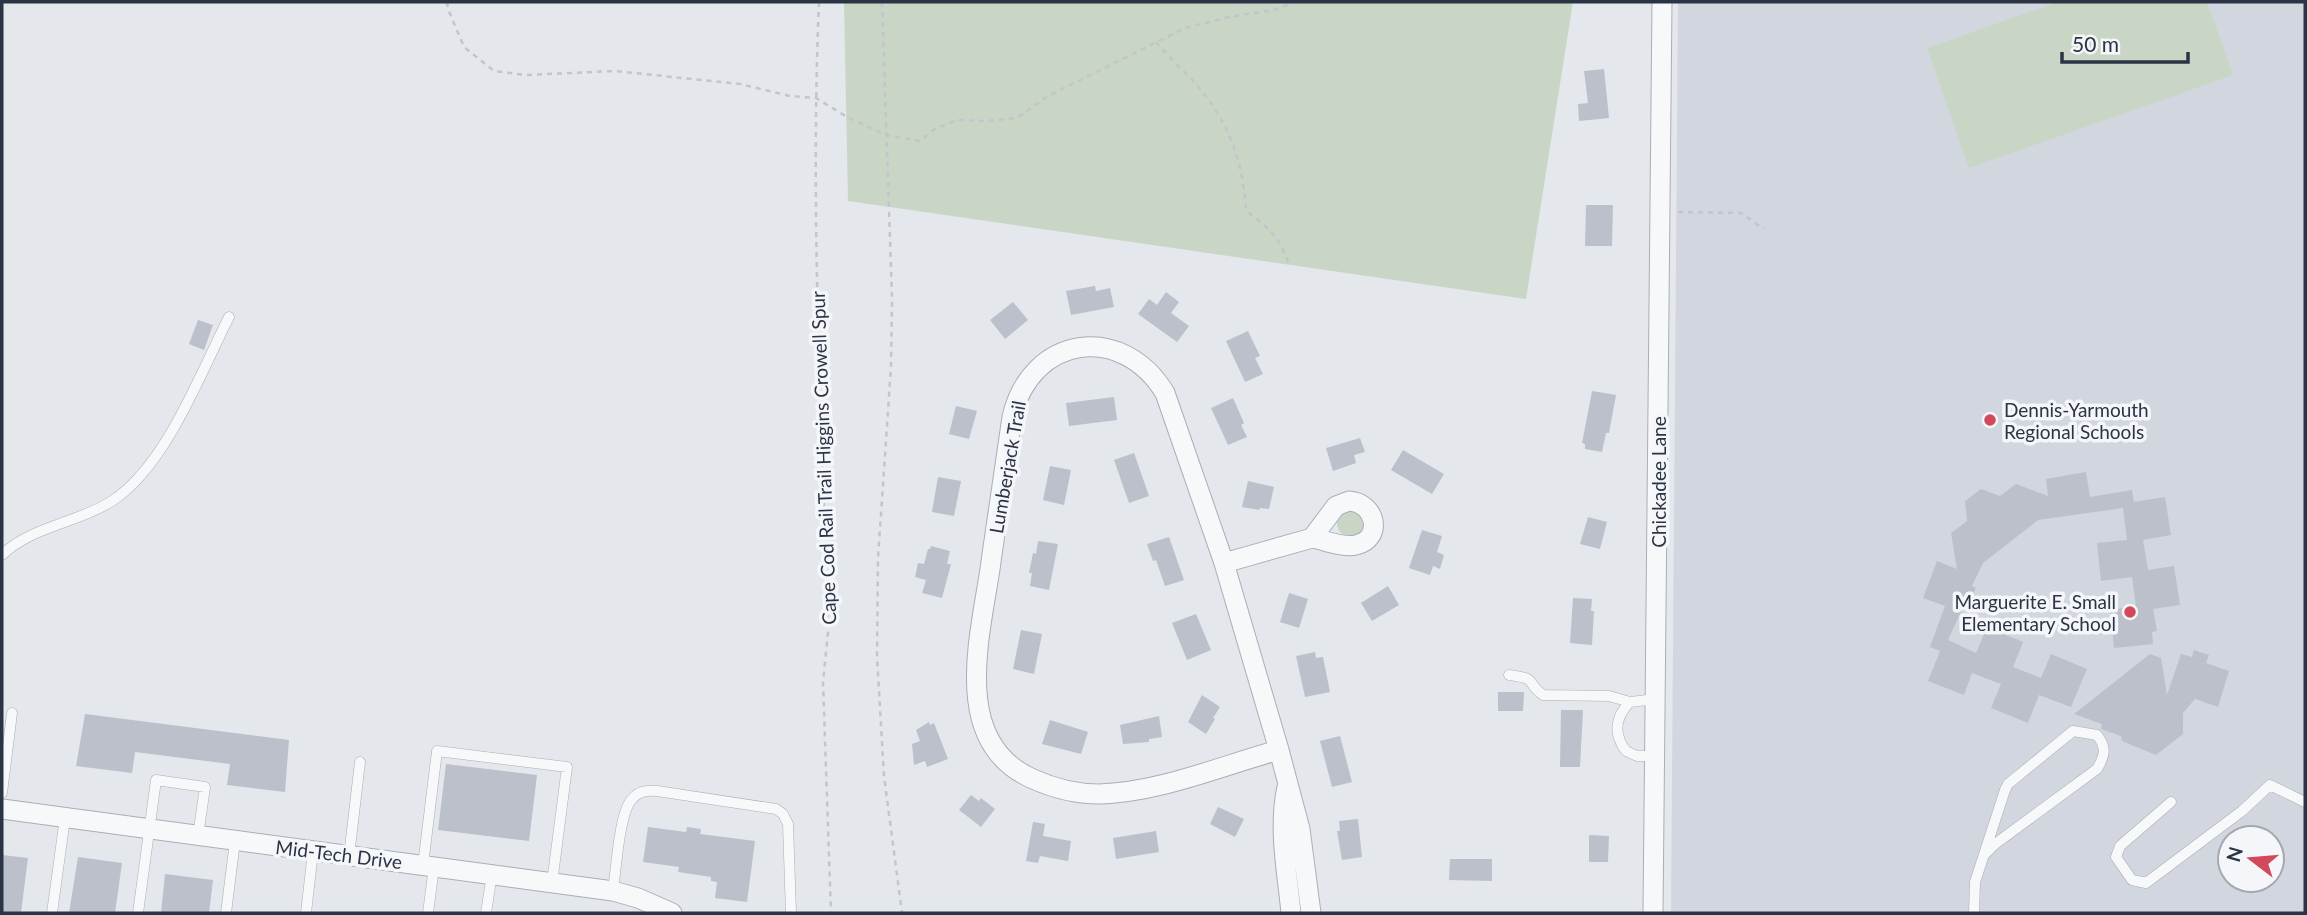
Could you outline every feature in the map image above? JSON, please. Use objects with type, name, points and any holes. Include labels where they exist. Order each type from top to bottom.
[{"type":"street","name":"Chickadee Lane","points":[[1653,913],[1662,2]]},
{"type":"street","name":"Lumberjack Trail","points":[[1279,750],[1168,783],[1096,794],[1055,787],[1015,769],[998,752],[984,728],[977,699],[977,658],[1012,416],[1022,387],[1043,363],[1066,350],[1094,347],[1120,352],[1150,370],[1172,407],[1224,563],[1279,750],[1300,829],[1300,905]]},
{"type":"street","points":[[1224,563],[1312,538]]},
{"type":"street","name":"Mid-Tech Drive","points":[[2,809],[612,891],[651,909],[672,913]]},
{"type":"lane","points":[[2,555],[30,537],[113,500],[137,479],[164,445],[229,317]]},
{"type":"lane","points":[[1509,675],[1527,677],[1543,695],[1609,696],[1630,702],[1656,699]]},
{"type":"lane","points":[[1630,702],[1618,719],[1618,738],[1631,754],[1655,756]]},
{"type":"lane","points":[[2,793],[12,713]]},
{"type":"lane","points":[[1974,913],[1975,882],[1983,855],[2000,801],[2008,784],[2073,731],[2086,731],[2097,735],[2104,744],[2105,755],[2096,769],[1983,855]]},
{"type":"lane","points":[[428,913],[428,866],[437,751],[567,767],[552,883]]},
{"type":"lane","points":[[349,856],[360,762]]},
{"type":"lane","points":[[138,913],[156,780],[205,786],[198,836]]},
{"type":"lane","points":[[2171,802],[2120,846],[2116,857],[2132,880],[2146,883],[2242,811],[2270,785],[2305,802]]},
{"type":"lane","points":[[612,891],[624,813],[631,799],[644,790],[657,790],[776,809],[783,814],[788,824],[791,913]]},
{"type":"lane","points":[[52,913],[65,818]]},
{"type":"lane","points":[[226,913],[235,841]]},
{"type":"lane","points":[[306,913],[313,851]]},
{"type":"lane","points":[[486,913],[492,874]]},
{"type":"path","points":[[447,2],[464,47],[494,71],[526,75],[615,71],[740,84],[790,96],[816,98],[847,117],[886,135],[920,141],[933,130],[957,120],[1017,118],[1048,96],[1185,28],[1274,10],[1295,2]]},
{"type":"path","name":"Cape Cod Rail Trail Higgins Crowell Spur","points":[[819,2],[816,226],[828,633],[823,682],[831,913]]},
{"type":"path","points":[[883,2],[892,298],[891,368],[878,558],[877,657],[884,776],[902,913]]},
{"type":"path","points":[[1156,42],[1201,90],[1222,121],[1234,144],[1245,191],[1245,211],[1265,225],[1284,246],[1289,265]]},
{"type":"path","points":[[1660,212],[1741,213],[1764,229]]},
{"type":"shaded area","name":"Dennis-Yarmouth Regional Schools","points":[[1678,2],[2305,2],[2305,913],[1671,913]]},
{"type":"green space","points":[[844,2],[1573,2],[1526,299],[848,201]]},
{"type":"green space","points":[[2058,2],[2207,2],[2233,75],[1969,168],[1927,48]]},
{"type":"green space","points":[[1351,509],[1361,513],[1365,523],[1361,533],[1351,537],[1341,533],[1337,523],[1341,513]]},
{"type":"building","points":[[1604,69],[1609,118],[1579,121],[1578,104],[1588,103],[1584,71]]},
{"type":"building","points":[[1586,205],[1613,205],[1612,246],[1585,246]]},
{"type":"building","points":[[1095,286],[1096,291],[1110,288],[1114,307],[1071,315],[1066,291]]},
{"type":"building","points":[[1166,292],[1179,302],[1171,313],[1189,326],[1177,342],[1138,314],[1149,299],[1157,305]]},
{"type":"building","points":[[1013,302],[1028,320],[1005,339],[990,320]]},
{"type":"building","points":[[198,320],[213,325],[204,350],[189,344]]},
{"type":"building","points":[[1248,331],[1260,356],[1255,358],[1263,374],[1245,382],[1226,341]]},
{"type":"building","points":[[1592,391],[1616,395],[1609,433],[1606,433],[1602,452],[1585,449],[1585,444],[1582,443]]},
{"type":"building","points":[[1114,397],[1117,420],[1069,426],[1066,403]]},
{"type":"building","points":[[1233,398],[1247,437],[1228,445],[1211,408]]},
{"type":"building","points":[[956,406],[977,411],[969,439],[949,434]]},
{"type":"building","points":[[1360,438],[1365,452],[1354,455],[1356,463],[1333,471],[1326,448]]},
{"type":"building","points":[[1403,450],[1444,474],[1432,494],[1391,470]]},
{"type":"building","points":[[1134,453],[1149,496],[1129,503],[1114,460]]},
{"type":"building","points":[[1050,466],[1071,470],[1064,505],[1043,500]]},
{"type":"building","name":"Marguerite E. Small Elementary School","points":[[2086,472],[2090,497],[2132,490],[2134,502],[2165,497],[2171,535],[2143,540],[2148,570],[2174,566],[2180,605],[2153,609],[2157,631],[2152,632],[2153,644],[2114,648],[2110,610],[2136,606],[2132,577],[2101,581],[2097,543],[2127,540],[2123,508],[2038,520],[1983,563],[1972,586],[1976,588],[1969,602],[1966,601],[1948,640],[1976,653],[1987,627],[2023,642],[2013,667],[2041,678],[2051,654],[2087,669],[2071,707],[2039,695],[2028,723],[1991,708],[2001,684],[1972,673],[1964,695],[1928,681],[1940,651],[1930,647],[1945,606],[1923,598],[1937,561],[1957,569],[1951,533],[1967,521],[1965,501],[1981,489],[2000,496],[2016,484],[2048,496],[2046,479]]},
{"type":"building","points":[[938,477],[961,481],[954,516],[932,512]]},
{"type":"building","points":[[1248,481],[1274,487],[1269,509],[1242,507]]},
{"type":"building","points":[[1588,517],[1607,522],[1600,549],[1580,544]]},
{"type":"building","points":[[1422,530],[1442,536],[1437,552],[1444,555],[1440,569],[1433,566],[1430,575],[1409,568]]},
{"type":"building","points":[[1169,537],[1184,580],[1165,586],[1147,544]]},
{"type":"building","points":[[1038,541],[1058,544],[1049,590],[1030,586],[1032,573],[1029,573]]},
{"type":"building","points":[[931,546],[950,551],[947,564],[951,564],[942,598],[922,593],[926,580],[915,577],[918,563],[924,564]]},
{"type":"building","points":[[1388,586],[1399,605],[1372,621],[1361,603]]},
{"type":"building","points":[[1289,593],[1308,599],[1299,628],[1280,622]]},
{"type":"building","points":[[1573,598],[1592,599],[1592,645],[1570,643]]},
{"type":"building","points":[[1196,614],[1211,650],[1187,660],[1172,623]]},
{"type":"building","points":[[1021,630],[1042,634],[1034,674],[1013,669]]},
{"type":"building","points":[[2194,650],[2209,655],[2206,663],[2229,671],[2218,707],[2195,699],[2183,713],[2183,734],[2156,755],[2122,741],[2121,736],[2101,729],[2102,724],[2074,714],[2150,654],[2161,658],[2167,695],[2181,654],[2192,657]]},
{"type":"building","points":[[1315,652],[1316,658],[1323,657],[1330,692],[1305,697],[1296,656]]},
{"type":"building","points":[[1498,692],[1524,692],[1523,711],[1498,711]]},
{"type":"building","points":[[1202,695],[1220,707],[1206,734],[1188,722]]},
{"type":"building","points":[[1561,710],[1583,710],[1580,767],[1560,767]]},
{"type":"building","points":[[85,714],[289,740],[285,792],[227,785],[230,764],[135,752],[132,773],[76,766]]},
{"type":"building","points":[[1159,716],[1162,737],[1149,739],[1149,742],[1123,744],[1120,725]]},
{"type":"building","points":[[1050,720],[1088,732],[1081,754],[1042,744]]},
{"type":"building","points":[[929,722],[930,725],[934,723],[948,759],[927,767],[925,761],[914,765],[912,744],[920,741],[916,730]]},
{"type":"building","points":[[1340,736],[1352,782],[1332,787],[1320,741]]},
{"type":"building","points":[[446,764],[537,775],[529,841],[438,830]]},
{"type":"building","points":[[971,795],[979,801],[981,798],[995,809],[981,827],[959,810]]},
{"type":"building","points":[[1218,807],[1244,819],[1235,837],[1210,824]]},
{"type":"building","points":[[1358,819],[1362,857],[1342,860],[1337,831],[1340,831],[1339,821]]},
{"type":"building","points":[[1033,822],[1045,824],[1043,836],[1071,841],[1068,861],[1040,856],[1038,863],[1026,861]]},
{"type":"building","points":[[648,827],[686,832],[687,827],[701,829],[700,834],[755,841],[747,902],[715,898],[717,882],[711,881],[711,877],[678,872],[679,867],[643,862]]},
{"type":"building","points":[[1156,831],[1159,852],[1116,859],[1113,838]]},
{"type":"building","points":[[1589,835],[1609,836],[1608,862],[1589,862]]},
{"type":"building","points":[[2,855],[28,858],[21,913],[2,913]]},
{"type":"building","points":[[78,857],[122,863],[115,913],[69,913]]},
{"type":"building","points":[[1450,859],[1492,859],[1492,881],[1449,880]]},
{"type":"building","points":[[165,874],[213,880],[209,913],[161,913]]},
{"type":"place","name":"Dennis-Yarmouth Regional Schools","points":[[1990,420]]},
{"type":"place","name":"Marguerite E. Small Elementary School","points":[[2130,612]]}]
